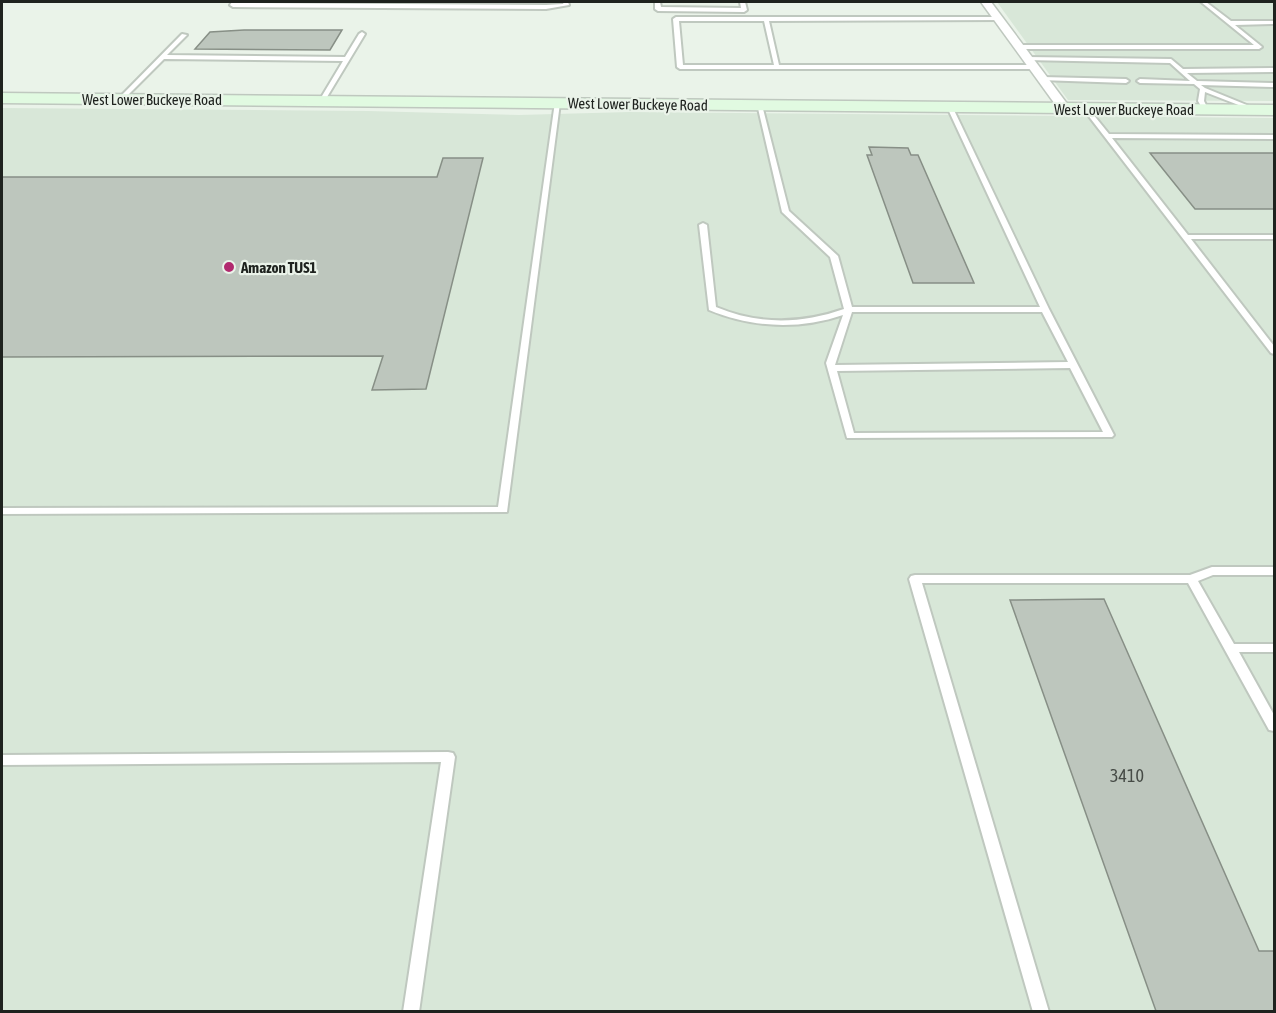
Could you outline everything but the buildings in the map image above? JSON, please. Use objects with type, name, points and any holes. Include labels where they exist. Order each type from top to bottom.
[{"type":"main road","name":"West Lower Buckeye Road","points":[[2,98],[1275,110]]},
{"type":"street","points":[[986,2],[1064,108]]},
{"type":"lane","points":[[235,2],[233,5],[535,7],[566,5],[566,2]]},
{"type":"lane","points":[[658,2],[658,9],[744,10],[743,2]]},
{"type":"lane","points":[[1018,47],[1259,47],[1204,2]]},
{"type":"lane","points":[[999,19],[676,19],[680,67],[1031,63],[1079,59],[1171,61],[1200,87],[1256,110]]},
{"type":"lane","points":[[766,20],[777,67]]},
{"type":"lane","points":[[1230,23],[1275,23]]},
{"type":"lane","points":[[322,101],[362,34]]},
{"type":"lane","points":[[121,99],[184,35]]},
{"type":"lane","points":[[162,57],[347,59]]},
{"type":"lane","points":[[1079,59],[1090,74]]},
{"type":"lane","points":[[1214,70],[1220,76]]},
{"type":"lane","points":[[1232,70],[1239,76]]},
{"type":"lane","points":[[1248,70],[1255,76]]},
{"type":"lane","points":[[1182,71],[1264,70],[1273,73]]},
{"type":"lane","points":[[1042,79],[1090,74],[1126,81]]},
{"type":"lane","points":[[1140,81],[1200,87],[1227,83],[1275,85]]},
{"type":"lane","points":[[1200,87],[1201,101],[1205,109]]},
{"type":"lane","points":[[2,511],[503,510],[557,103]]},
{"type":"lane","points":[[759,105],[786,212],[834,256],[849,310],[830,363],[850,436],[1108,435],[1045,309],[950,107]]},
{"type":"lane","points":[[1086,109],[1275,351]]},
{"type":"lane","points":[[1108,136],[1275,137]]},
{"type":"lane","points":[[703,225],[712,308],[728,316],[756,321],[813,321],[849,310],[1045,309]]},
{"type":"lane","points":[[1186,237],[1275,237]]},
{"type":"lane","points":[[832,368],[1073,365]]},
{"type":"lane","points":[[1041,1011],[915,579],[1191,579],[1212,571],[1275,571]]},
{"type":"lane","points":[[1191,579],[1275,726]]},
{"type":"lane","points":[[1230,648],[1275,648]]},
{"type":"lane","points":[[2,760],[448,757],[411,1011]]},
{"type":"shaded area","points":[[997,2],[1274,2],[1274,101],[1068,100]]},
{"type":"shaded area","points":[[2,108],[368,111],[519,115],[629,112],[1274,118],[1274,1011],[2,1012]]},
{"type":"place","name":"Amazon TUS1","points":[[229,267]]}]
